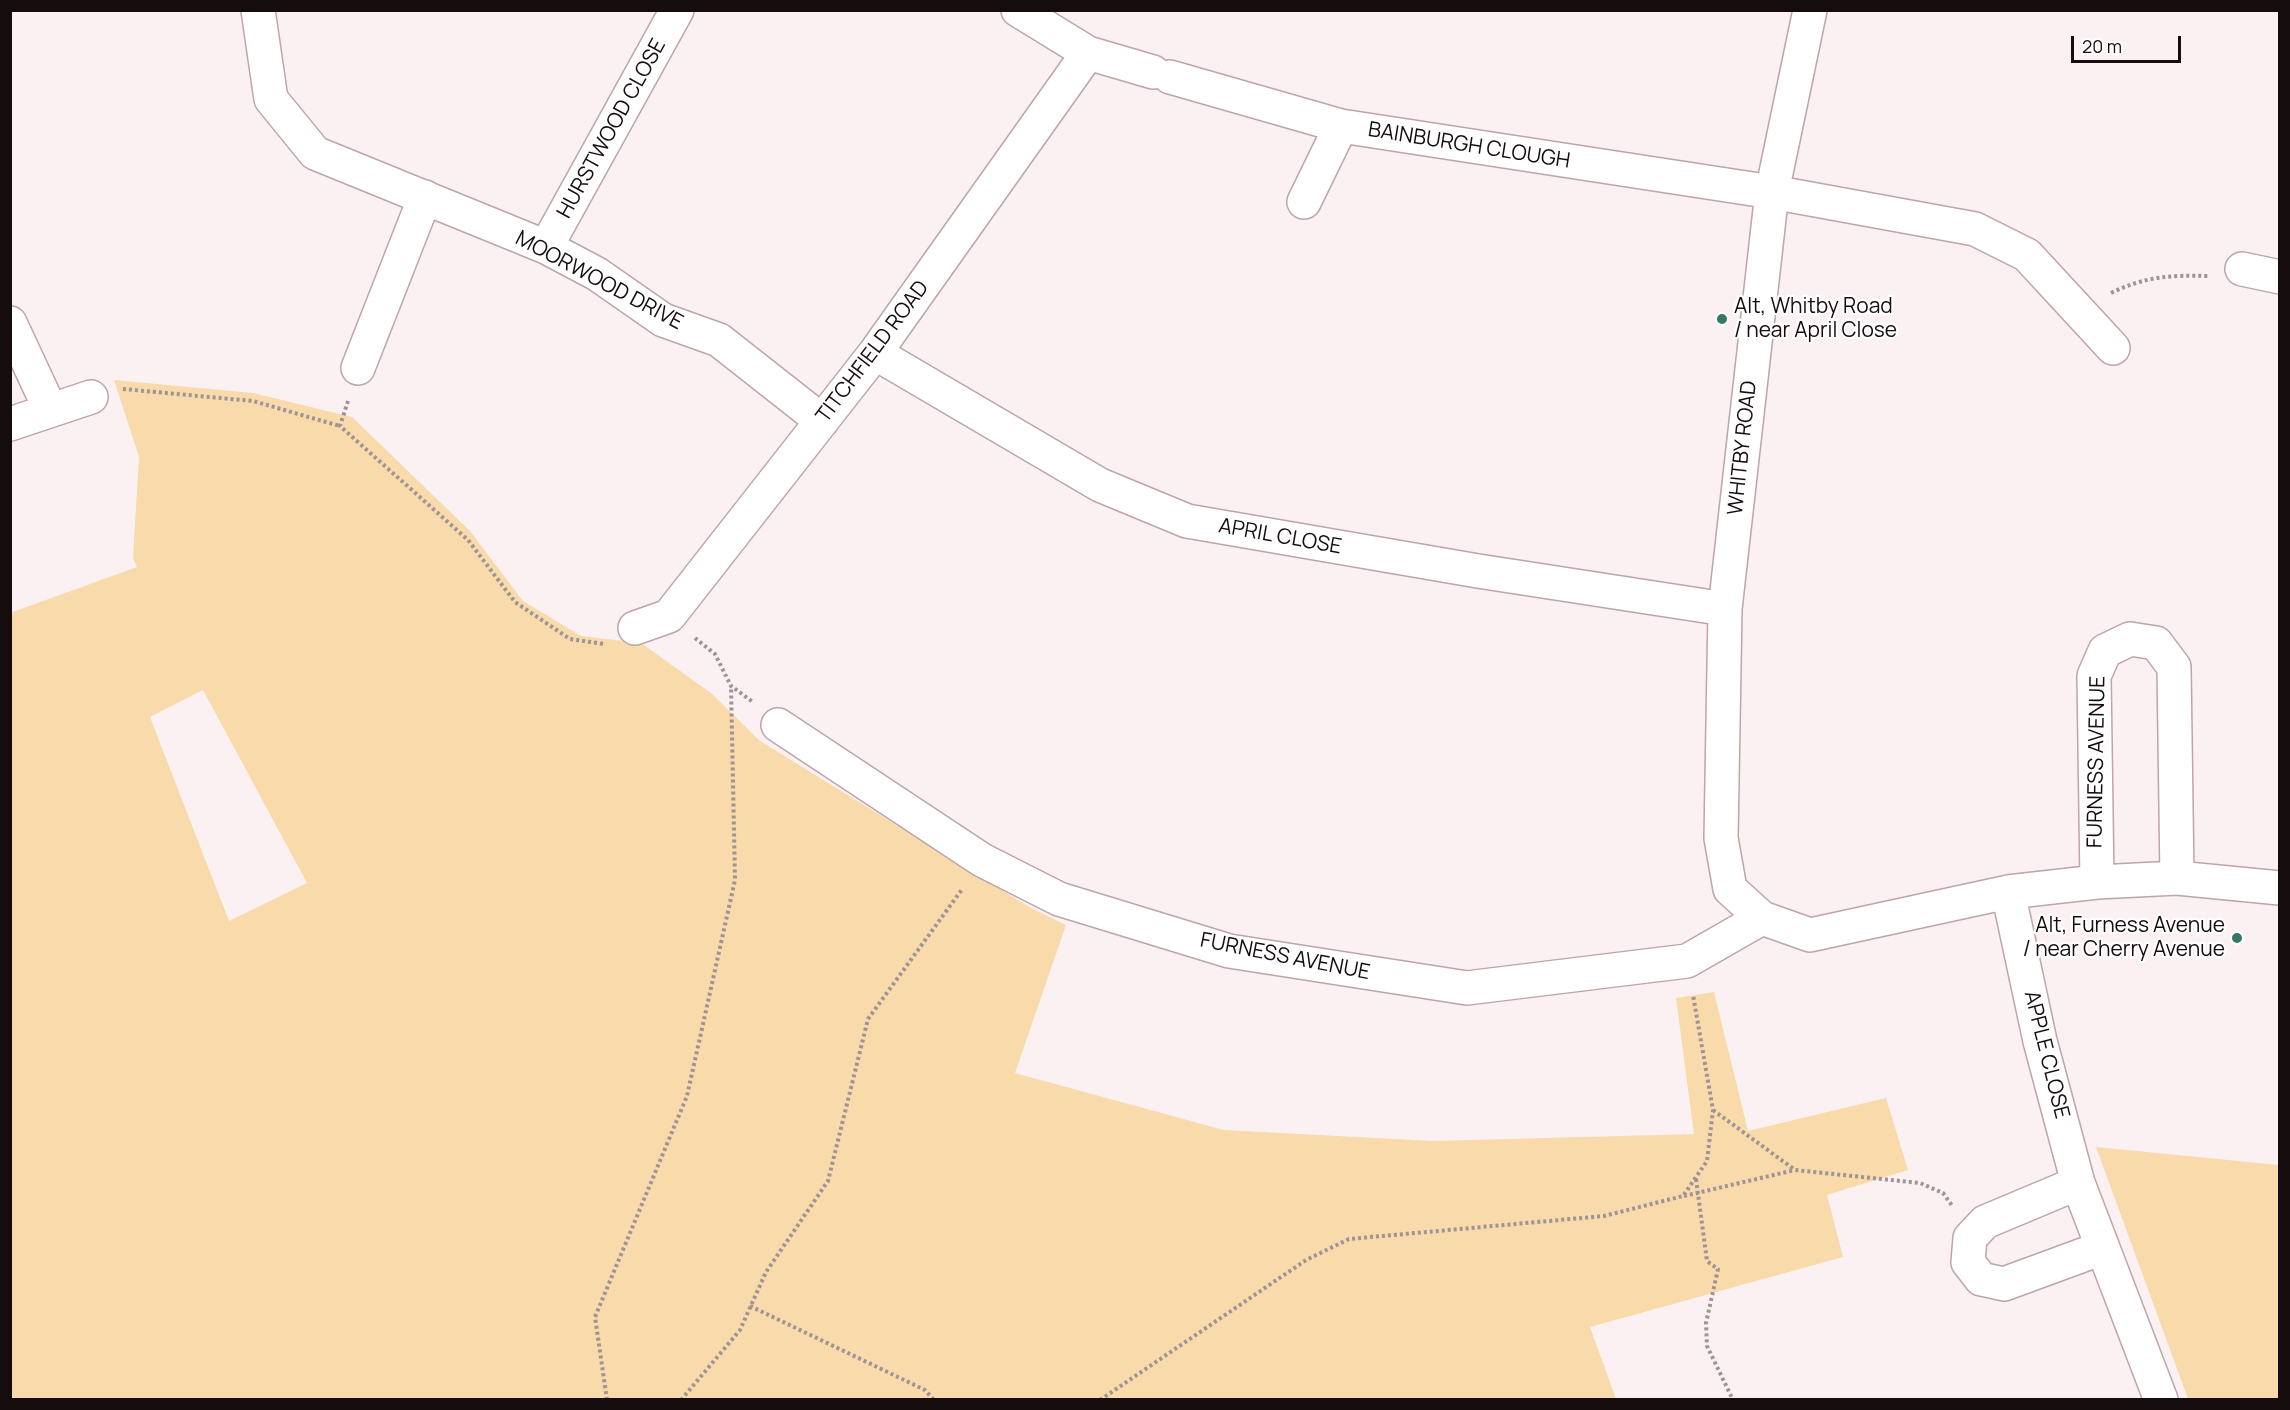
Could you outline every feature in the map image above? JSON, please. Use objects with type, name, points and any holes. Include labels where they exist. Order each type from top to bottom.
[{"type":"street","name":"MOORWOOD DRIVE","points":[[258,10],[271,99],[315,153],[546,247],[597,274],[663,320],[719,340],[822,421]]},
{"type":"street","name":"HURSTWOOD CLOSE","points":[[546,247],[677,10]]},
{"type":"street","name":"BAINBURGH CLOUGH","points":[[1018,10],[1088,53],[1341,126],[1772,192],[1975,229],[2027,255],[2113,348]]},
{"type":"street","name":"WHITBY ROAD","points":[[1762,918],[1730,889],[1721,838],[1725,609],[1772,192],[1810,10]]},
{"type":"street","name":"TITCHFIELD ROAD","points":[[669,616],[874,353],[1088,53]]},
{"type":"street","points":[[1304,202],[1341,126]]},
{"type":"street","points":[[358,368],[425,197]]},
{"type":"street","points":[[2242,269],[2280,277]]},
{"type":"street","points":[[10,323],[50,409]]},
{"type":"street","name":"APRIL CLOSE","points":[[874,353],[1100,486],[1187,521],[1478,571],[1725,609]]},
{"type":"street","points":[[10,424],[90,397]]},
{"type":"street","points":[[635,628],[669,616]]},
{"type":"street","name":"FURNESS AVENUE","points":[[2097,882],[2094,676],[2105,651],[2130,639],[2156,644],[2174,667],[2177,878]]},
{"type":"street","name":"FURNESS AVENUE","points":[[778,724],[982,861],[1059,899],[1229,951],[1467,988],[1687,961],[1762,918]]},
{"type":"street","points":[[1762,918],[1810,935],[2008,892],[2097,882],[2177,878],[2280,888]]},
{"type":"street","name":"APPLE CLOSE","points":[[2008,892],[2040,1041],[2078,1183],[2162,1400]]},
{"type":"street","points":[[2078,1183],[1985,1222],[1970,1238],[1968,1262],[1982,1279],[2004,1284],[2102,1248]]},
{"type":"path","points":[[2078,310],[2130,284],[2169,275],[2215,276],[2242,269]]},
{"type":"path","points":[[340,426],[358,368]]},
{"type":"path","points":[[90,397],[119,389],[253,401],[340,426],[468,540],[515,602],[570,639],[613,645],[635,628]]},
{"type":"path","points":[[669,616],[715,654],[731,686],[749,701],[778,708],[778,724]]},
{"type":"path","points":[[607,1400],[595,1317],[687,1096],[735,880],[731,686]]},
{"type":"path","points":[[681,1400],[740,1329],[766,1272],[828,1181],[868,1019],[982,861]]},
{"type":"path","points":[[1683,1196],[1707,1161],[1713,1110],[1687,961]]},
{"type":"path","points":[[1713,1110],[1795,1170]]},
{"type":"path","points":[[1100,1400],[1306,1260],[1349,1239],[1604,1216],[1795,1170],[1920,1183],[1943,1193],[1974,1234]]},
{"type":"path","points":[[1695,1178],[1707,1261],[1718,1269],[1706,1323],[1707,1346],[1733,1400]]},
{"type":"path","points":[[750,1306],[925,1390],[934,1400]]},
{"type":"shaded area","points":[[114,380],[253,393],[352,417],[470,531],[523,601],[581,636],[641,643],[711,693],[760,741],[1031,908],[1066,925],[1015,1073],[1224,1130],[1433,1141],[1694,1134],[1676,998],[1714,992],[1748,1131],[1886,1098],[1908,1170],[1827,1195],[1843,1257],[1590,1327],[1616,1399],[11,1399],[10,613],[137,567],[133,558],[139,457]],"holes":[[[203,690],[307,883],[229,921],[150,717]]]},
{"type":"shaded area","points":[[2096,1147],[2279,1165],[2279,1399],[2188,1399]]},
{"type":"place","name":"Alt, Whitby Road / near April Close","points":[[1722,319]]},
{"type":"place","name":"Alt, Furness Avenue / near Cherry Avenue","points":[[2237,938]]}]
